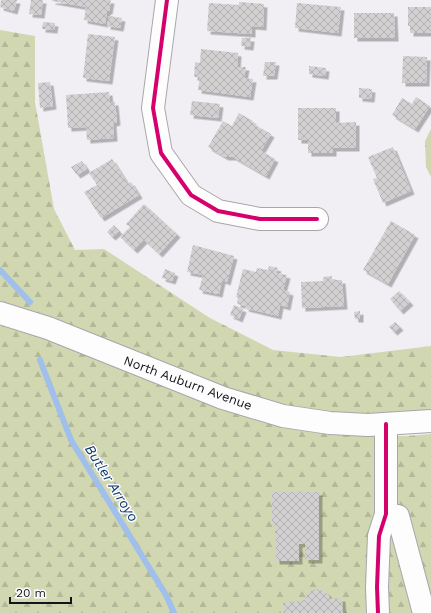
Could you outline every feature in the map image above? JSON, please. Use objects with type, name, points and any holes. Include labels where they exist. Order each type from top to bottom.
[{"type":"street","points":[[167,0],[153,108],[162,153],[191,196],[218,211],[260,219],[316,219]]},
{"type":"street","name":"North Auburn Avenue","points":[[0,313],[48,328],[223,398],[283,416],[330,423],[368,425],[431,421]]},
{"type":"street","points":[[378,613],[377,587],[379,536],[386,514],[386,424]]},
{"type":"street","points":[[386,514],[398,516],[424,613]]},
{"type":"green space","points":[[0,30],[35,36],[35,102],[54,209],[75,250],[104,249],[210,318],[273,350],[341,357],[431,346],[431,412],[340,414],[310,411],[259,400],[0,303]]},
{"type":"green space","points":[[431,129],[431,177],[426,167],[425,141]]},
{"type":"green space","points":[[0,325],[36,334],[297,429],[366,436],[407,436],[431,434],[431,613],[0,613]]},
{"type":"building","points":[[1,0],[17,0],[14,11],[0,7]]},
{"type":"building","points":[[31,0],[43,0],[41,15],[29,14]]},
{"type":"building","points":[[52,0],[111,0],[109,11],[107,11],[105,24],[84,20],[86,7]]},
{"type":"building","points":[[239,2],[264,4],[263,27],[252,26],[252,34],[207,31],[209,3],[239,5]]},
{"type":"building","points":[[297,3],[341,7],[338,33],[295,28]]},
{"type":"building","points":[[408,7],[431,7],[431,33],[410,33],[410,26],[408,26]]},
{"type":"building","points":[[354,13],[394,13],[395,38],[354,38]]},
{"type":"building","points":[[109,16],[122,18],[120,28],[107,26]]},
{"type":"building","points":[[43,22],[55,23],[54,30],[42,29]]},
{"type":"building","points":[[88,34],[115,37],[109,81],[83,78]]},
{"type":"building","points":[[242,38],[251,38],[250,47],[241,46]]},
{"type":"building","points":[[201,49],[238,53],[237,67],[246,67],[244,78],[253,79],[250,97],[198,90],[200,77],[194,77],[195,62],[200,63]]},
{"type":"building","points":[[403,56],[427,57],[426,83],[402,83]]},
{"type":"building","points":[[265,62],[276,62],[274,76],[263,76]]},
{"type":"building","points":[[309,66],[326,68],[325,76],[309,74]]},
{"type":"building","points":[[50,82],[53,106],[40,108],[38,83]]},
{"type":"building","points":[[359,88],[372,89],[371,99],[359,98]]},
{"type":"building","points":[[109,92],[110,102],[115,102],[117,122],[113,123],[114,138],[87,140],[86,127],[68,128],[66,95]]},
{"type":"building","points":[[416,97],[430,106],[415,129],[392,115],[402,98],[412,104]]},
{"type":"building","points":[[192,101],[220,104],[218,118],[190,115]]},
{"type":"building","points":[[298,108],[336,108],[336,123],[356,122],[356,148],[333,148],[333,153],[308,153],[308,140],[298,140]]},
{"type":"building","points":[[239,113],[253,121],[252,123],[271,134],[261,151],[275,159],[266,176],[233,157],[225,157],[208,147],[223,121],[232,126]]},
{"type":"building","points":[[393,147],[411,191],[383,203],[373,179],[377,178],[368,157]]},
{"type":"building","points":[[112,159],[128,184],[131,182],[139,195],[101,218],[84,192],[97,185],[89,173]]},
{"type":"building","points":[[82,161],[87,169],[77,175],[71,167]]},
{"type":"building","points":[[144,204],[177,234],[159,254],[144,240],[134,250],[120,237],[130,227],[126,224]]},
{"type":"building","points":[[391,221],[415,235],[388,284],[363,270]]},
{"type":"building","points":[[114,225],[119,231],[112,237],[107,232]]},
{"type":"building","points":[[193,245],[234,256],[227,282],[222,280],[219,294],[199,290],[203,275],[187,272]]},
{"type":"building","points":[[269,266],[278,268],[276,273],[287,275],[283,290],[290,292],[287,307],[280,305],[278,316],[245,308],[246,306],[237,304],[238,298],[236,297],[243,269],[256,272],[257,268],[268,270]]},
{"type":"building","points":[[165,269],[175,273],[172,281],[162,278]]},
{"type":"building","points":[[332,276],[332,280],[342,280],[344,306],[302,308],[301,282],[323,281],[323,277]]},
{"type":"building","points":[[399,291],[410,302],[400,311],[390,299]]},
{"type":"building","points":[[234,305],[243,309],[239,319],[230,315]]},
{"type":"building","points":[[360,311],[360,319],[355,319],[354,312]]},
{"type":"building","points":[[395,322],[400,327],[394,332],[389,327]]},
{"type":"building","points":[[272,492],[319,492],[319,560],[305,560],[305,544],[299,544],[299,561],[276,561],[275,525],[272,525]]},
{"type":"building","points":[[317,589],[325,591],[330,599],[342,598],[343,613],[284,613],[283,603],[305,600],[307,594],[312,590]]},
{"type":"waterway","name":"Butler Arroyo","points":[[0,270],[30,302]]},
{"type":"waterway","name":"Butler Arroyo","points":[[40,360],[71,440],[166,595],[174,613]]},
{"type":"cycle path","points":[[167,0],[153,108],[161,153],[191,195],[218,211],[260,219],[317,219]]},
{"type":"cycle path","points":[[378,613],[377,587],[379,536],[386,514],[386,424]]}]
